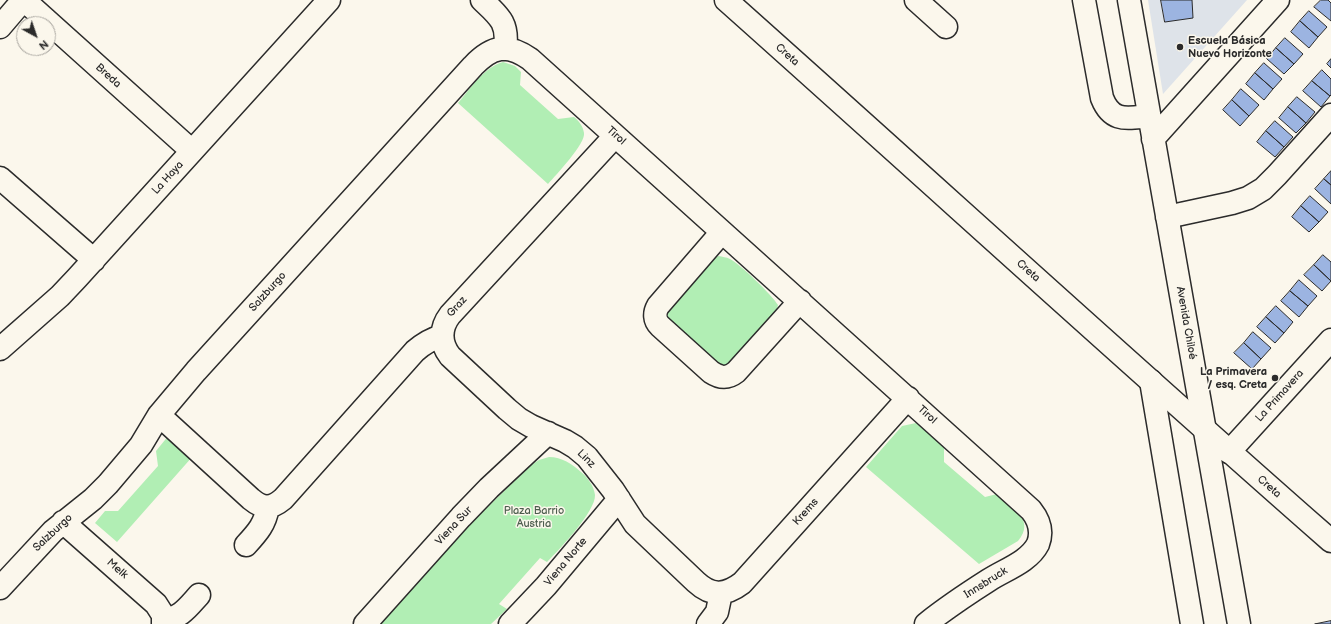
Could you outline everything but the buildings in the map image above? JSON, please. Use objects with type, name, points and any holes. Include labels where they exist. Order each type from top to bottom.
[{"type":"street","points":[[0,27],[24,0]]},
{"type":"street","name":"Breda","points":[[24,0],[192,152]]},
{"type":"street","name":"La Haya","points":[[0,349],[60,296],[94,260],[329,0]]},
{"type":"street","points":[[482,0],[503,22],[507,32],[505,49]]},
{"type":"street","points":[[916,0],[946,27]]},
{"type":"street","points":[[1084,0],[1102,98],[1105,106],[1110,112],[1122,118],[1149,116]]},
{"type":"street","name":"Avenida Chiloé","points":[[1129,0],[1239,624]]},
{"type":"street","points":[[1153,139],[1278,0]]},
{"type":"street","name":"Creta","points":[[735,3],[1204,430],[1331,541]]},
{"type":"street","name":"Tirol","points":[[505,49],[518,52],[530,60],[1031,510],[1039,522],[1040,537]]},
{"type":"street","name":"Salzburgo","points":[[0,588],[42,542],[108,484],[141,445],[160,416],[196,371],[473,66],[481,58],[492,51],[505,49]]},
{"type":"street","points":[[1167,216],[1232,203],[1248,198],[1263,189],[1277,176],[1331,115]]},
{"type":"street","name":"Graz","points":[[442,336],[443,327],[450,315],[615,136]]},
{"type":"street","points":[[0,178],[94,260]]},
{"type":"street","points":[[722,232],[658,306],[655,315],[660,326],[711,372],[716,375],[727,377],[731,376],[800,301]]},
{"type":"street","points":[[160,416],[244,494],[262,506],[276,504],[283,499],[415,351],[424,343],[433,338],[442,336]]},
{"type":"street","name":"Linz","points":[[442,336],[442,343],[450,356],[507,409],[531,426],[548,433],[575,448],[587,457],[613,490],[635,524],[703,589],[721,593]]},
{"type":"street","name":"La Primavera","points":[[1230,452],[1331,340]]},
{"type":"street","points":[[1151,381],[1192,624]]},
{"type":"street","name":"Krems","points":[[721,593],[730,591],[742,583],[908,398]]},
{"type":"street","name":"Viena Sur","points":[[365,624],[461,517],[489,488],[548,433]]},
{"type":"street","name":"Viena Norte","points":[[510,624],[546,586],[619,499]]},
{"type":"street","points":[[246,544],[264,523],[268,506]]},
{"type":"street","name":"Melk","points":[[63,522],[156,604],[163,615],[163,622],[178,617],[199,595]]},
{"type":"street","name":"Innsbruck","points":[[926,624],[973,590],[1027,556],[1035,548],[1040,537]]},
{"type":"street","points":[[708,624],[717,612],[721,593]]},
{"type":"shaded area","name":"Escuela Básica Nuevo Horizonte","points":[[1148,0],[1247,0],[1163,94]]},
{"type":"green space","points":[[503,62],[515,66],[521,72],[520,85],[558,119],[574,117],[583,128],[583,138],[576,151],[548,184],[458,103],[483,74],[489,69]]},
{"type":"green space","points":[[718,256],[726,257],[735,262],[763,287],[778,305],[776,313],[730,364],[721,367],[668,319],[667,314],[668,309]]},
{"type":"green space","points":[[916,423],[944,446],[944,462],[985,497],[997,494],[1020,514],[1024,527],[1023,533],[1018,541],[979,564],[866,467],[902,426]]},
{"type":"green space","points":[[169,435],[193,456],[117,542],[95,523],[105,511],[118,511],[158,466],[156,451]]},
{"type":"green space","name":"Plaza Barrio Austria","points":[[549,457],[558,458],[574,466],[584,474],[593,488],[595,495],[594,502],[590,511],[560,549],[547,562],[540,558],[499,604],[507,609],[491,624],[377,624],[467,527],[531,465],[539,460]]},
{"type":"place","name":"Escuela Básica Nuevo Horizonte","points":[[1180,47]]},
{"type":"place","name":"La Primavera / esq. Creta","points":[[1275,378]]}]
